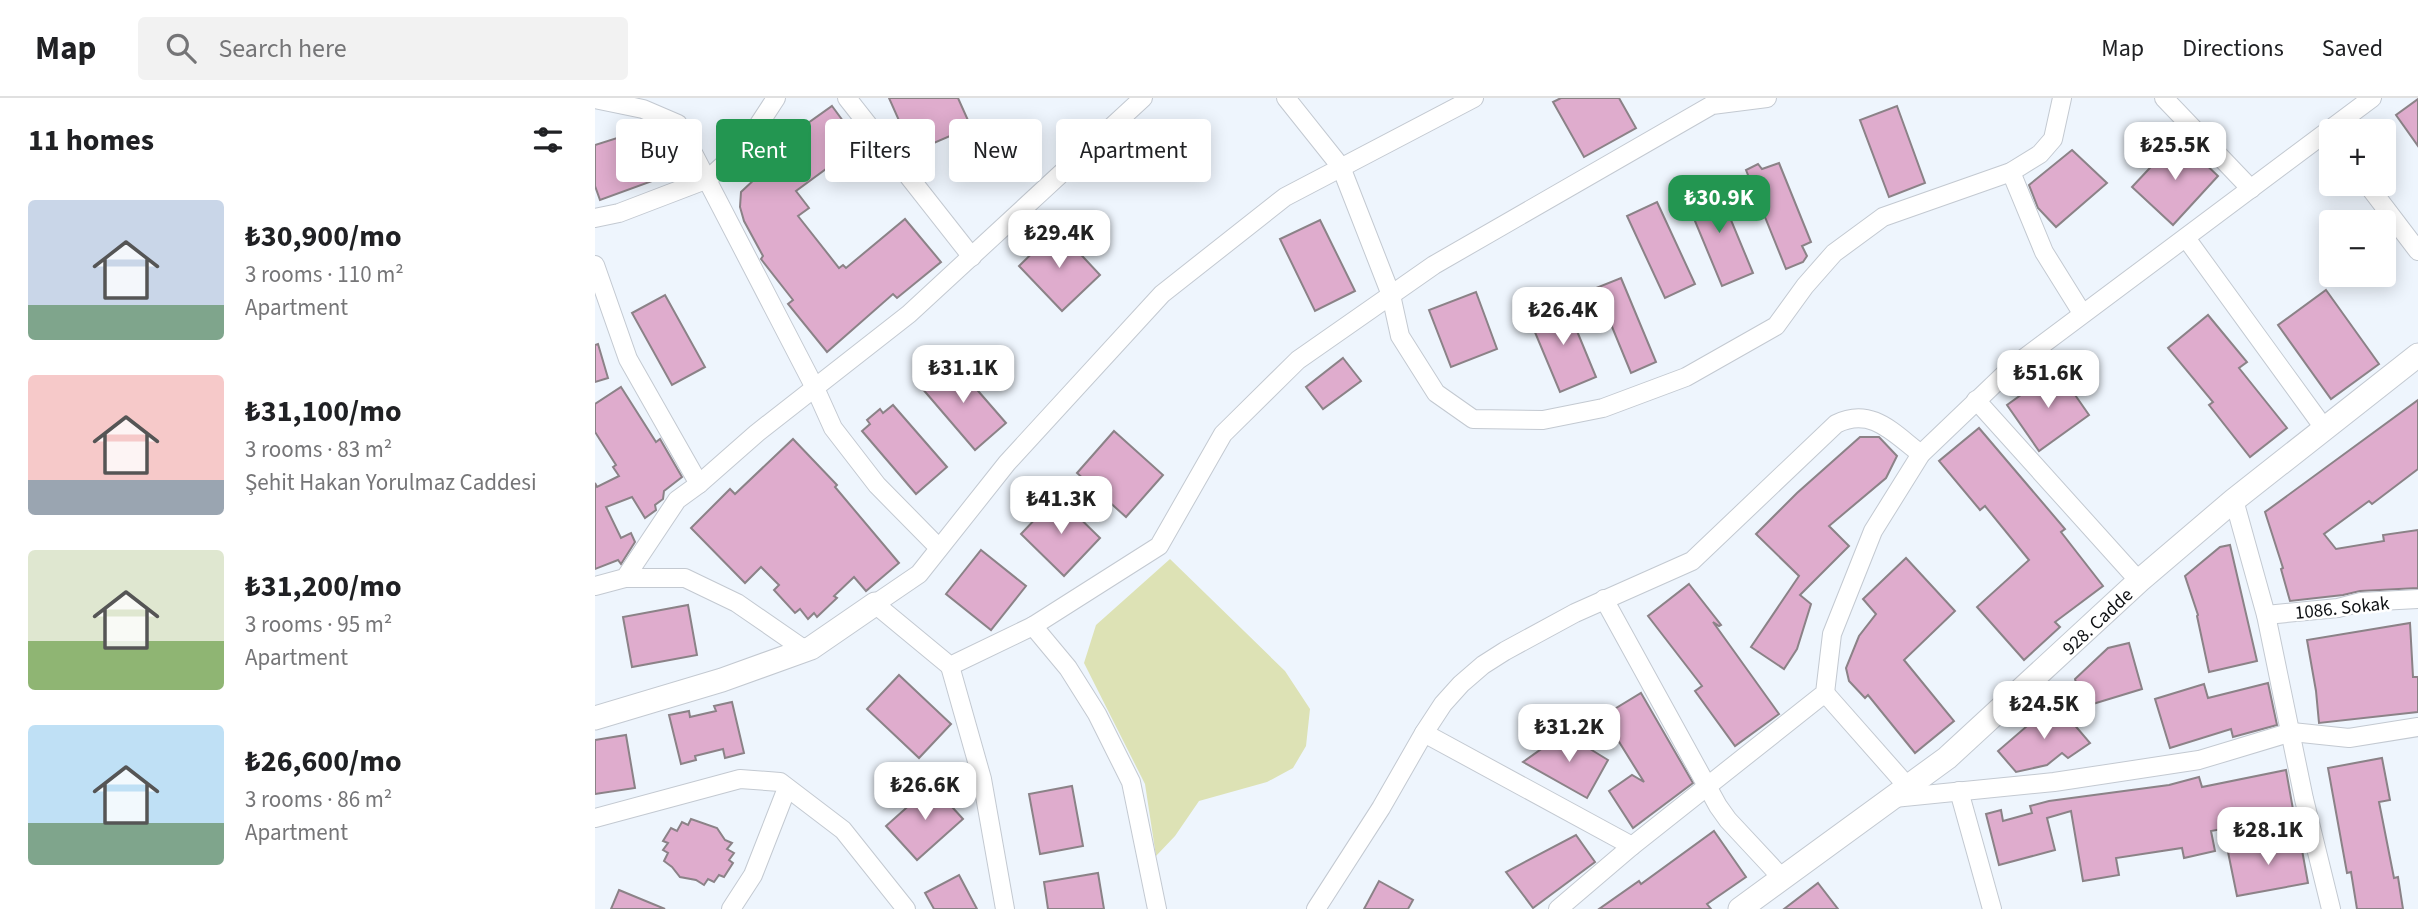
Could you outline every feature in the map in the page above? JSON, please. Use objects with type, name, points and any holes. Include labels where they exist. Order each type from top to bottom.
[{"type":"street","points":[[595,218],[619,213],[708,179],[746,144],[776,98]]},
{"type":"street","points":[[847,98],[972,257]]},
{"type":"street","points":[[625,578],[677,500],[757,433],[909,314],[1143,98]]},
{"type":"street","points":[[1286,98],[1341,167],[1391,295],[1400,336],[1436,393],[1473,419],[1543,419],[1603,408],[1686,377],[1776,326],[1833,253],[1883,217],[2011,172],[2040,154],[2053,139],[2062,98]]},
{"type":"street","points":[[595,718],[722,680],[805,650],[919,574],[1007,463],[1162,294],[1285,197],[1341,167],[1443,105],[1474,98]]},
{"type":"street","points":[[950,666],[1033,626],[1159,546],[1223,434],[1299,360],[1434,265],[1712,105],[1767,98]]},
{"type":"street","points":[[2164,98],[2251,189]]},
{"type":"street","points":[[2347,119],[2372,98]]},
{"type":"street","points":[[595,99],[643,109],[678,124],[815,388],[833,428],[870,476],[939,548]]},
{"type":"street","points":[[2319,141],[2082,313],[2011,368],[1921,454],[1873,531],[1832,634],[1825,693],[1901,792],[1959,791],[2054,782],[2199,760],[2291,732],[2349,738],[2418,727]]},
{"type":"street","points":[[2011,172],[2044,252],[2082,313]]},
{"type":"street","points":[[2376,196],[2418,251]]},
{"type":"street","points":[[2186,237],[2324,428]]},
{"type":"street","points":[[595,265],[628,359],[699,484]]},
{"type":"street","name":"928. Cadde","points":[[1740,909],[1947,758],[2139,581],[2234,500],[2418,355]]},
{"type":"street","points":[[1976,400],[2139,581]]},
{"type":"street","points":[[1316,909],[1443,704],[1483,665],[1517,644],[1604,599],[1692,561],[1836,424],[1848,418],[1873,419],[1921,454]]},
{"type":"street","points":[[2234,500],[2266,615],[2304,799],[2331,909]]},
{"type":"street","points":[[595,586],[625,578],[685,579],[737,603],[805,650]]},
{"type":"street","points":[[1604,599],[1728,820],[1783,879]]},
{"type":"street","name":"1086. Sokak","points":[[2266,615],[2338,608],[2361,602],[2418,599]]},
{"type":"street","points":[[874,604],[950,666],[982,779],[1005,909]]},
{"type":"street","points":[[1033,626],[1068,668],[1097,714],[1131,782],[1157,909]]},
{"type":"street","points":[[1558,909],[1632,846],[1825,693]]},
{"type":"street","points":[[1424,733],[1632,846]]},
{"type":"street","points":[[595,818],[740,779],[780,782],[843,830],[906,909]]},
{"type":"street","points":[[731,909],[753,875],[787,788]]},
{"type":"street","points":[[1959,791],[1992,909]]},
{"type":"green space","points":[[1170,559],[1285,671],[1310,709],[1306,746],[1293,768],[1267,782],[1199,801],[1175,836],[1156,856],[1145,784],[1084,663],[1096,625]]},
{"type":"building","points":[[889,98],[958,98],[967,119],[949,119],[949,136],[935,143],[935,119],[898,119]]},
{"type":"building","points":[[1561,98],[1619,98],[1636,128],[1584,157],[1553,102]]},
{"type":"building","points":[[2418,99],[2418,146],[2396,115]]},
{"type":"building","points":[[832,106],[842,119],[825,119],[825,170],[811,180],[811,121]]},
{"type":"building","points":[[1897,106],[1925,183],[1889,197],[1860,120]]},
{"type":"building","points":[[616,138],[616,182],[650,182],[600,200],[595,186],[595,145]]},
{"type":"building","points":[[2178,138],[2218,176],[2173,225],[2132,187]]},
{"type":"building","points":[[2072,150],[2107,183],[2056,227],[2038,208],[2029,185]]},
{"type":"building","points":[[1779,163],[1811,242],[1802,246],[1807,256],[1803,262],[1786,269],[1746,170],[1758,164],[1762,169]]},
{"type":"building","points":[[752,182],[808,182],[796,191],[809,208],[798,216],[839,268],[843,265],[846,268],[905,219],[941,262],[897,298],[893,294],[827,352],[788,304],[793,300],[761,259],[763,256],[744,221],[740,207],[741,192]]},
{"type":"building","points":[[1716,184],[1753,273],[1722,286],[1685,197]]},
{"type":"building","points":[[1657,202],[1695,284],[1665,298],[1627,216]]},
{"type":"building","points":[[1320,220],[1355,291],[1315,311],[1280,239]]},
{"type":"building","points":[[1057,229],[1100,275],[1062,311],[1019,266]]},
{"type":"building","points":[[1621,278],[1656,362],[1631,373],[1596,288]]},
{"type":"building","points":[[2326,290],[2379,364],[2331,399],[2278,325]]},
{"type":"building","points":[[1476,292],[1497,349],[1451,367],[1429,310]]},
{"type":"building","points":[[665,295],[705,367],[672,385],[632,313]]},
{"type":"building","points":[[1565,302],[1596,377],[1560,392],[1529,318]]},
{"type":"building","points":[[2208,315],[2247,362],[2239,368],[2287,428],[2250,457],[2209,405],[2213,402],[2168,348]]},
{"type":"building","points":[[598,344],[608,378],[595,382],[595,345]]},
{"type":"building","points":[[1343,358],[1361,381],[1323,409],[1306,387]]},
{"type":"building","points":[[952,361],[1006,423],[975,450],[921,387],[929,380],[926,377],[939,366],[942,370]]},
{"type":"building","points":[[2057,369],[2089,415],[2039,451],[2007,405]]},
{"type":"building","points":[[621,387],[656,442],[660,439],[682,477],[664,491],[663,499],[655,505],[656,510],[645,518],[632,497],[606,507],[621,538],[631,533],[635,542],[621,564],[618,560],[595,569],[595,483],[597,487],[619,476],[613,467],[616,465],[595,432],[595,404]]},
{"type":"building","points":[[2418,400],[2418,469],[2372,504],[2369,501],[2324,534],[2336,549],[2384,541],[2383,535],[2418,530],[2418,588],[2360,591],[2290,601],[2281,569],[2283,568],[2265,512]]},
{"type":"building","points":[[893,405],[947,467],[916,494],[862,431],[870,424],[867,420],[880,409],[883,413]]},
{"type":"building","points":[[1979,428],[2065,529],[2061,532],[2103,586],[2055,622],[2060,627],[2024,660],[1977,607],[2029,560],[1985,506],[1980,510],[1939,461]]},
{"type":"building","points":[[1114,431],[1163,475],[1126,517],[1077,473]]},
{"type":"building","points":[[1860,437],[1879,437],[1897,456],[1886,478],[1829,526],[1849,546],[1800,595],[1811,604],[1797,649],[1784,669],[1751,647],[1799,576],[1756,534]]},
{"type":"building","points":[[793,439],[837,485],[835,487],[899,563],[866,591],[854,577],[817,617],[814,613],[808,619],[800,609],[795,613],[774,590],[779,585],[761,567],[745,583],[691,528],[730,489],[735,494]]},
{"type":"building","points":[[1057,496],[1100,538],[1064,576],[1021,534]]},
{"type":"building","points":[[2230,545],[2257,661],[2209,672],[2198,615],[2185,576],[2220,547]]},
{"type":"building","points":[[981,550],[1026,586],[991,630],[946,594]]},
{"type":"building","points":[[1906,558],[1955,611],[1904,660],[1954,721],[1915,753],[1868,695],[1865,698],[1849,681],[1846,668],[1859,636],[1876,614],[1863,599]]},
{"type":"building","points":[[1689,584],[1721,625],[1713,622],[1779,714],[1735,746],[1695,691],[1702,686],[1648,616]]},
{"type":"building","points":[[688,605],[697,655],[632,667],[623,617]]},
{"type":"building","points":[[2410,623],[2413,677],[2418,677],[2418,712],[2319,723],[2307,640]]},
{"type":"building","points":[[2129,643],[2142,689],[2083,707],[2075,679],[2108,648]]},
{"type":"building","points":[[899,675],[951,724],[919,758],[867,709]]},
{"type":"building","points":[[2268,683],[2277,725],[2233,737],[2231,729],[2170,748],[2155,699],[2204,684],[2208,698]]},
{"type":"building","points":[[1641,693],[1693,783],[1633,828],[1609,791],[1632,775],[1644,782],[1603,716]]},
{"type":"building","points":[[732,702],[744,753],[725,758],[723,749],[695,756],[696,760],[681,764],[669,715],[689,711],[690,717],[716,711],[714,706]]},
{"type":"building","points":[[2055,702],[2090,743],[2068,758],[2062,753],[2047,765],[2016,772],[1998,751]]},
{"type":"building","points":[[1564,733],[1608,760],[1587,798],[1523,762]]},
{"type":"building","points":[[626,735],[635,788],[595,794],[595,740]]},
{"type":"building","points":[[2382,758],[2390,800],[2379,802],[2394,878],[2398,877],[2403,909],[2357,909],[2351,872],[2347,873],[2328,768]]},
{"type":"building","points":[[2286,770],[2294,815],[2211,831],[2215,851],[2184,858],[2182,848],[2116,858],[2119,875],[2083,881],[2071,811],[2047,818],[2055,850],[1999,865],[1986,814],[2001,810],[2003,821],[2032,813],[2030,806],[2049,801],[2169,785],[2199,777],[2202,787]]},
{"type":"building","points":[[932,785],[963,819],[917,860],[886,826]]},
{"type":"building","points":[[1072,786],[1083,846],[1040,854],[1029,794]]},
{"type":"building","points":[[691,819],[717,828],[725,840],[732,843],[727,849],[734,853],[729,860],[733,863],[724,877],[719,875],[714,882],[708,879],[704,885],[696,880],[680,877],[664,861],[668,853],[663,850],[668,843],[663,841],[671,828],[677,831],[682,822],[688,825]]},
{"type":"building","points":[[1714,831],[1746,877],[1707,904],[1711,909],[1599,909],[1639,881],[1641,884]]},
{"type":"building","points":[[1576,835],[1595,862],[1533,908],[1506,872]]},
{"type":"building","points":[[2300,839],[2308,883],[2237,896],[2228,852]]},
{"type":"building","points":[[1098,873],[1104,909],[1048,909],[1044,882]]},
{"type":"building","points":[[959,875],[977,909],[934,909],[925,893]]},
{"type":"building","points":[[1379,881],[1413,900],[1408,909],[1364,909]]},
{"type":"building","points":[[1818,883],[1838,909],[1784,909]]},
{"type":"building","points":[[619,890],[665,909],[611,909]]}]
